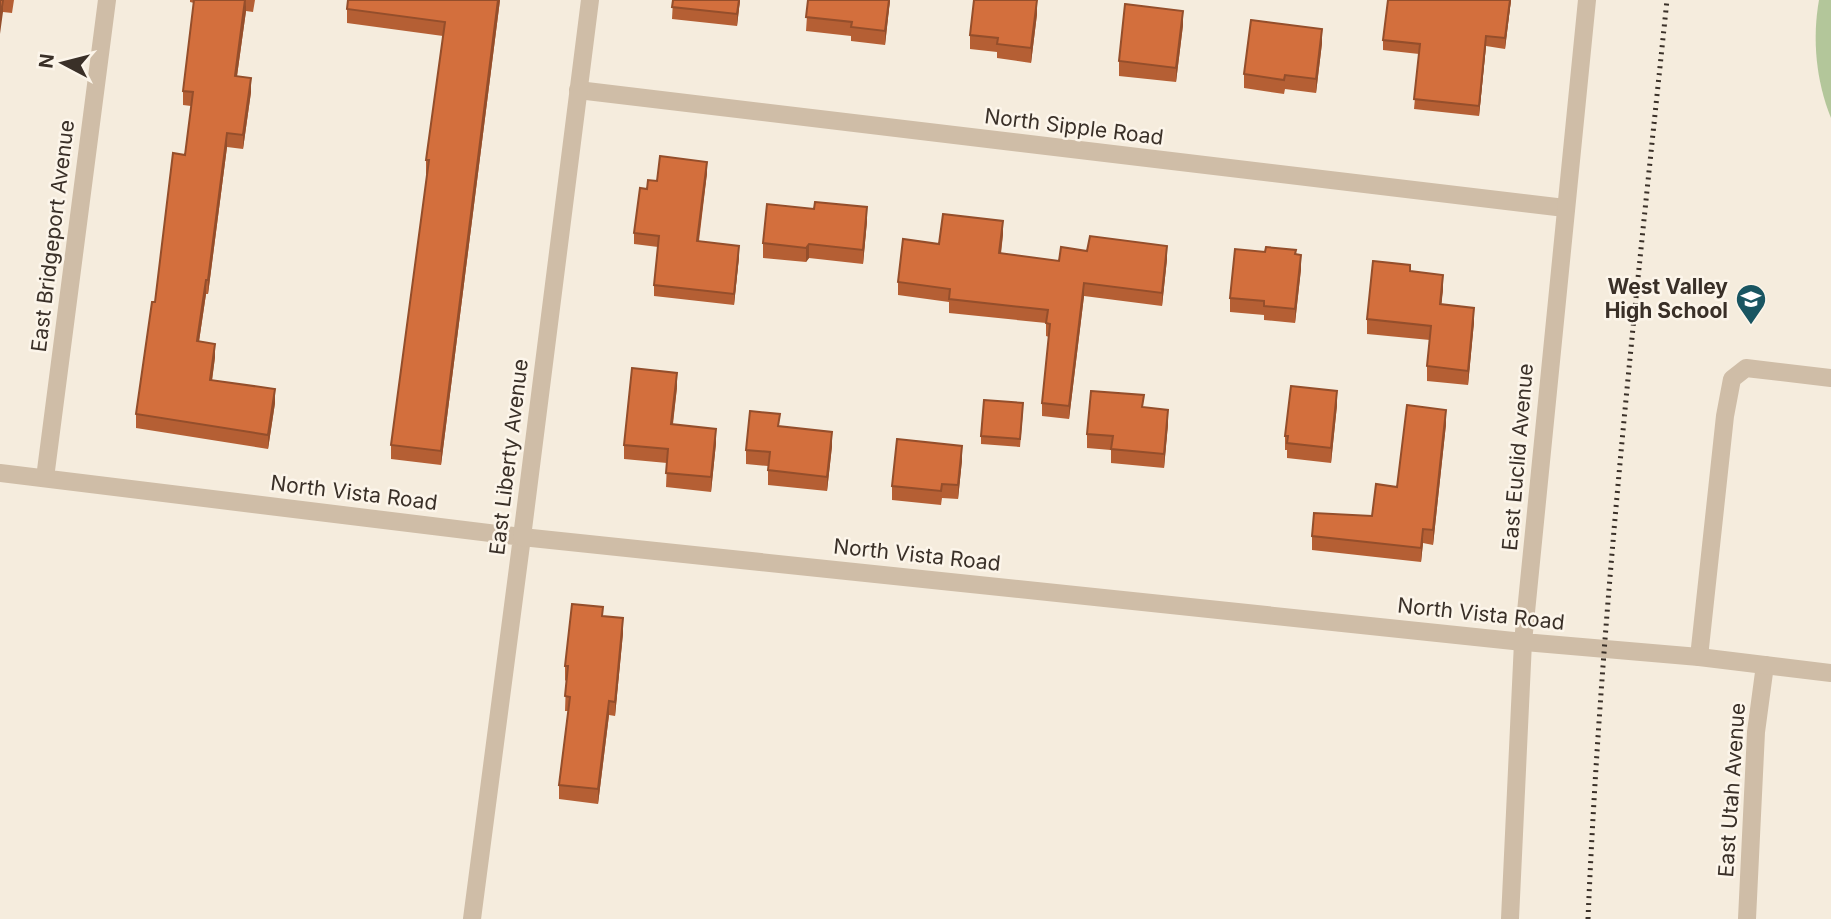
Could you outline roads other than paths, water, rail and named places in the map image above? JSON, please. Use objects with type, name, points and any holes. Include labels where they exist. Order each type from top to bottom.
[{"type":"street","name":"East Bridgeport Avenue","points":[[45,478],[107,0]]},
{"type":"street","name":"East Liberty Avenue","points":[[472,919],[590,0]]},
{"type":"street","name":"East Euclid Avenue","points":[[1510,919],[1523,642],[1587,0]]},
{"type":"street","name":"North Sipple Road","points":[[578,90],[1565,208]]},
{"type":"street","points":[[1699,657],[1725,416],[1732,379],[1746,368],[1831,378]]},
{"type":"street","name":"North Vista Road","points":[[0,473],[522,537],[1523,642],[1699,657],[1831,673]]},
{"type":"street","name":"East Utah Avenue","points":[[1747,919],[1756,732],[1765,665]]},
{"type":"railway","points":[[1588,919],[1610,574],[1667,0]]},
{"type":"place","name":"West Valley High School","points":[[1751,326]]}]
